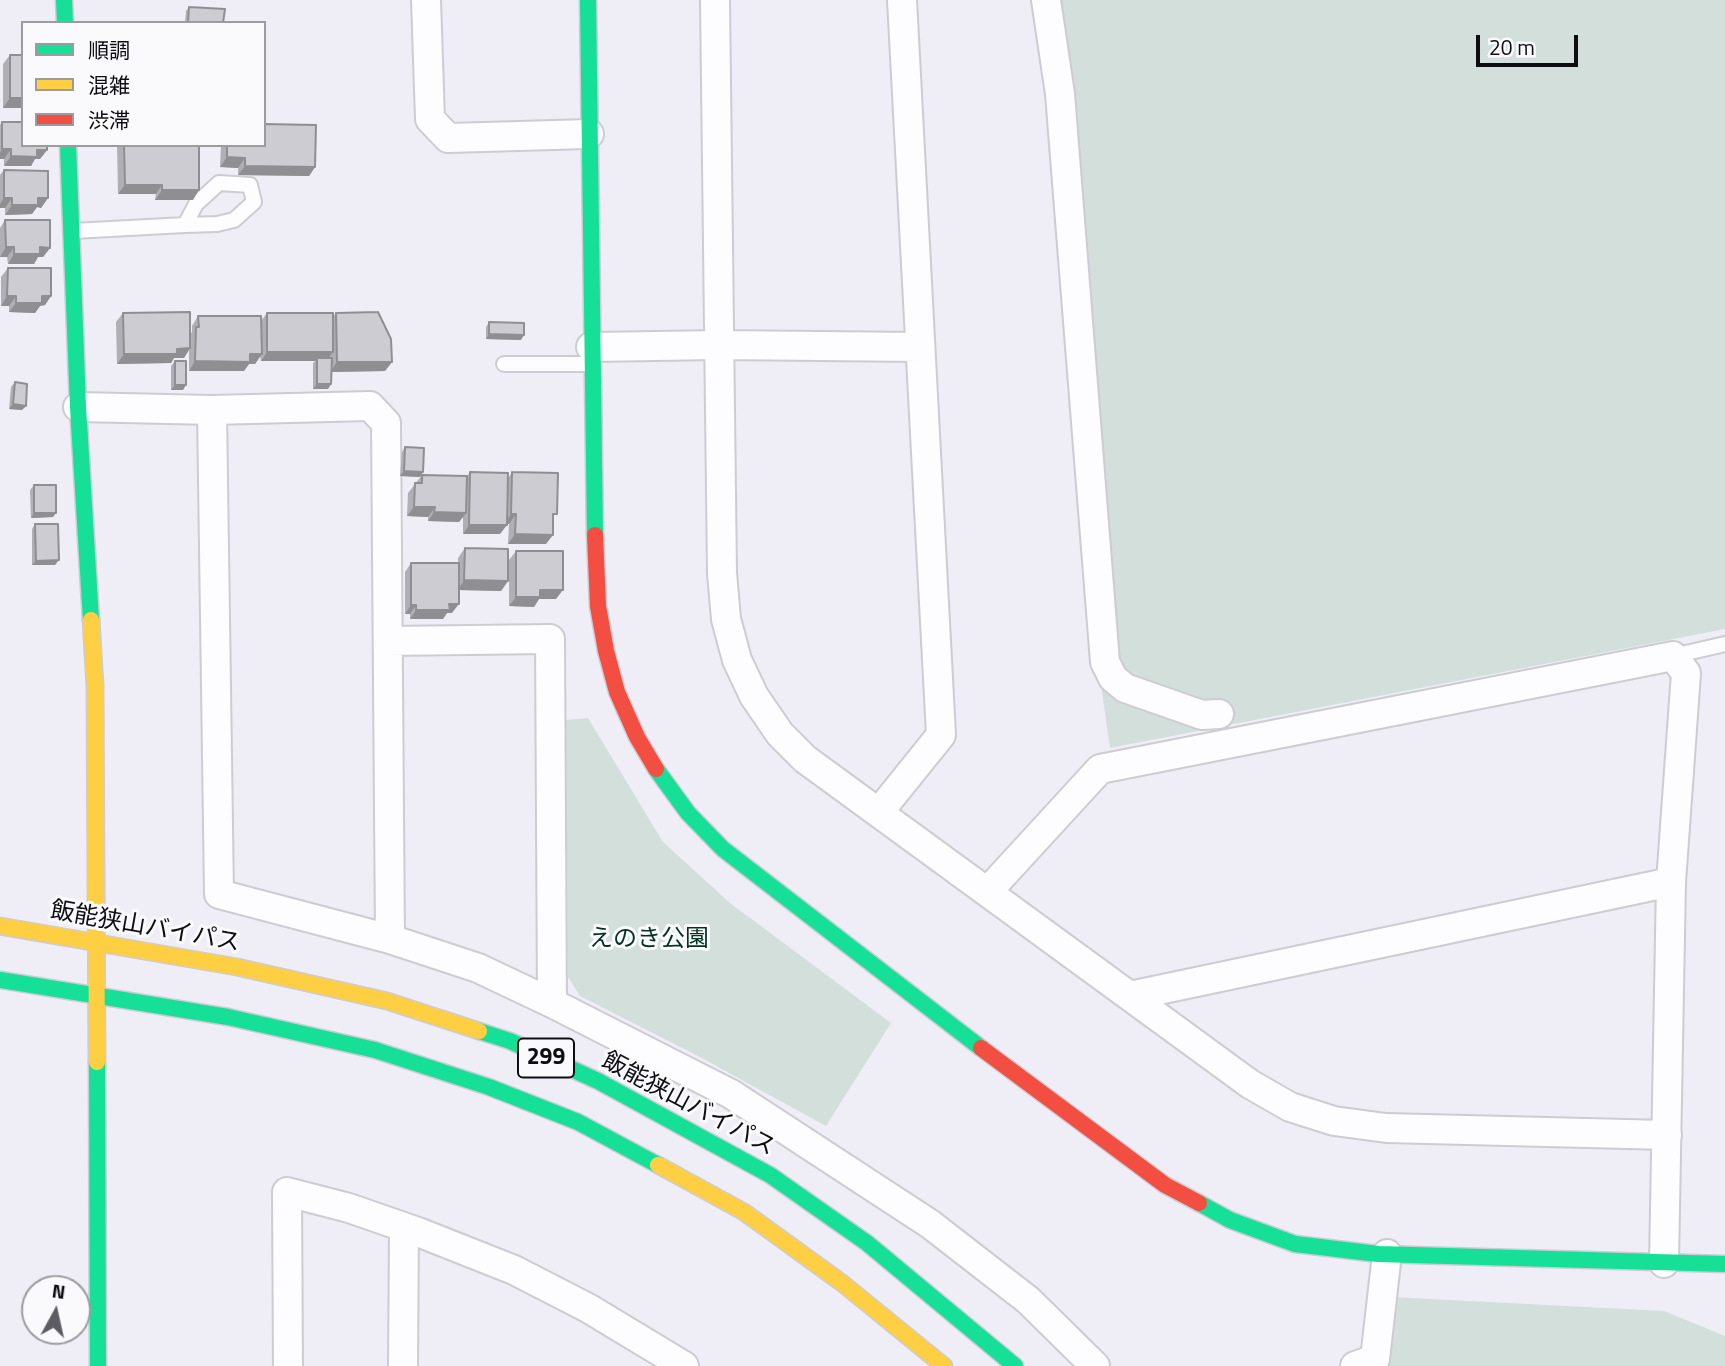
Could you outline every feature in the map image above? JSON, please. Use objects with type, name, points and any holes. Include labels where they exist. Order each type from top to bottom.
[{"type":"main road","points":[[64,0],[65,21]]},
{"type":"main road","points":[[588,0],[594,564],[597,606],[617,692],[659,775],[688,813],[723,849],[767,885],[1165,1185],[1230,1220],[1295,1244],[1387,1254],[1725,1264]]},
{"type":"main road","points":[[68,147],[78,407],[95,686],[97,1366]]},
{"type":"main road","name":"飯能狭山バイパス","points":[[0,926],[237,967],[387,1001],[510,1041],[598,1081],[770,1175],[867,1243],[1015,1366]]},
{"type":"main road","name":"299","points":[[0,980],[228,1017],[375,1050],[489,1087],[578,1122],[744,1212],[842,1283],[944,1366]]},
{"type":"street","points":[[426,0],[430,119],[448,138],[589,134]]},
{"type":"street","points":[[715,0],[722,573],[726,619],[737,660],[754,696],[780,734],[804,759],[1250,1084],[1290,1107],[1334,1121],[1386,1128],[1667,1135]]},
{"type":"street","points":[[879,812],[941,735],[902,0]]},
{"type":"street","points":[[1046,0],[1060,94],[1105,662],[1113,678],[1125,688],[1202,715],[1219,714]]},
{"type":"street","points":[[591,356],[719,345],[920,347]]},
{"type":"street","points":[[78,407],[212,410],[370,406],[386,423],[390,939]]},
{"type":"street","points":[[212,410],[219,894],[390,939],[478,968],[731,1094],[930,1224],[1028,1300],[1095,1366]]},
{"type":"street","points":[[388,641],[551,639],[552,1003]]},
{"type":"street","points":[[988,891],[1100,769],[1673,656],[1686,673],[1671,881],[1664,1263]]},
{"type":"street","points":[[1130,996],[1671,881]]},
{"type":"street","points":[[288,1366],[287,1192],[349,1208],[514,1270],[588,1308],[684,1366]]},
{"type":"street","points":[[403,1366],[404,1227]]},
{"type":"street","points":[[1356,1366],[1375,1359],[1387,1254]]},
{"type":"lane","points":[[71,231],[217,224],[234,220],[254,202],[250,185],[219,183],[196,204],[185,225]]},
{"type":"lane","points":[[504,364],[591,356]]},
{"type":"lane","points":[[1673,656],[1725,645]]},
{"type":"green space","points":[[1039,0],[1725,0],[1725,629],[1110,748],[1097,657]]},
{"type":"green space","name":"えのき公園","points":[[588,718],[663,842],[730,903],[891,1023],[826,1126],[580,996],[568,977],[566,720]]},
{"type":"green space","points":[[1390,1297],[1664,1311],[1725,1336],[1725,1366],[1380,1366]]},
{"type":"building","points":[[189,7],[225,9],[223,21],[188,21]]},
{"type":"building","points":[[10,55],[21,55],[21,98],[10,98]]},
{"type":"building","points":[[2,122],[21,122],[21,147],[47,147],[47,150],[37,150],[37,157],[11,156],[11,149],[2,149]]},
{"type":"building","points":[[266,124],[316,125],[315,167],[245,166],[245,158],[227,157],[227,147],[266,147]]},
{"type":"building","points":[[124,147],[199,147],[199,190],[162,190],[162,185],[125,185]]},
{"type":"building","points":[[4,170],[48,171],[48,198],[38,198],[38,205],[12,205],[12,198],[4,198]]},
{"type":"building","points":[[5,220],[50,220],[50,248],[40,247],[40,254],[14,254],[14,247],[6,247]]},
{"type":"building","points":[[8,268],[51,268],[51,296],[42,296],[42,303],[16,303],[16,296],[7,296]]},
{"type":"building","points":[[190,312],[190,348],[177,349],[177,354],[124,354],[123,313]]},
{"type":"building","points":[[378,312],[391,339],[392,362],[337,362],[336,313]]},
{"type":"building","points":[[267,313],[333,313],[333,352],[267,352]]},
{"type":"building","points":[[198,316],[261,316],[262,354],[250,354],[250,362],[195,361]]},
{"type":"building","points":[[489,322],[524,323],[524,335],[489,334]]},
{"type":"building","points":[[317,358],[332,358],[331,384],[317,384]]},
{"type":"building","points":[[175,361],[186,361],[186,385],[175,385]]},
{"type":"building","points":[[15,382],[27,384],[26,406],[13,404]]},
{"type":"building","points":[[405,447],[424,448],[423,472],[404,471]]},
{"type":"building","points":[[470,472],[508,473],[507,525],[469,525]]},
{"type":"building","points":[[512,472],[558,473],[557,514],[553,514],[553,535],[515,534],[516,514],[511,514]]},
{"type":"building","points":[[422,475],[467,476],[466,513],[434,512],[435,507],[414,507],[415,483],[422,483]]},
{"type":"building","points":[[34,485],[56,485],[56,513],[34,513]]},
{"type":"building","points":[[35,524],[58,524],[59,560],[36,561]]},
{"type":"building","points":[[465,548],[508,549],[508,581],[464,580]]},
{"type":"building","points":[[516,551],[563,551],[563,590],[540,590],[540,597],[516,597]]},
{"type":"building","points":[[411,563],[459,563],[459,604],[449,604],[450,610],[416,610],[416,605],[411,605]]},
{"type":"traffic: fast","points":[[64,0],[65,21]]},
{"type":"traffic: fast","points":[[588,0],[595,535]]},
{"type":"traffic: fast","points":[[68,147],[78,407],[91,620]]},
{"type":"traffic: fast","points":[[656,769],[688,813],[723,849],[981,1048]]},
{"type":"traffic: fast","points":[[0,980],[228,1017],[375,1050],[489,1087],[578,1122],[658,1165]]},
{"type":"traffic: fast","points":[[479,1031],[510,1041],[598,1081],[770,1175],[867,1243],[1015,1366]]},
{"type":"traffic: fast","points":[[97,1062],[98,1366]]},
{"type":"traffic: fast","points":[[1199,1203],[1230,1220],[1295,1244],[1378,1254],[1725,1264]]},
{"type":"traffic: slow","points":[[91,620],[95,686],[97,1062]]},
{"type":"traffic: slow","points":[[0,926],[237,967],[387,1001],[479,1031]]},
{"type":"traffic: slow","points":[[658,1165],[744,1212],[842,1283],[944,1366]]},
{"type":"traffic: jam","points":[[595,535],[598,606],[606,651],[617,692],[637,737],[656,769]]},
{"type":"traffic: jam","points":[[981,1048],[1165,1185],[1199,1203]]}]
